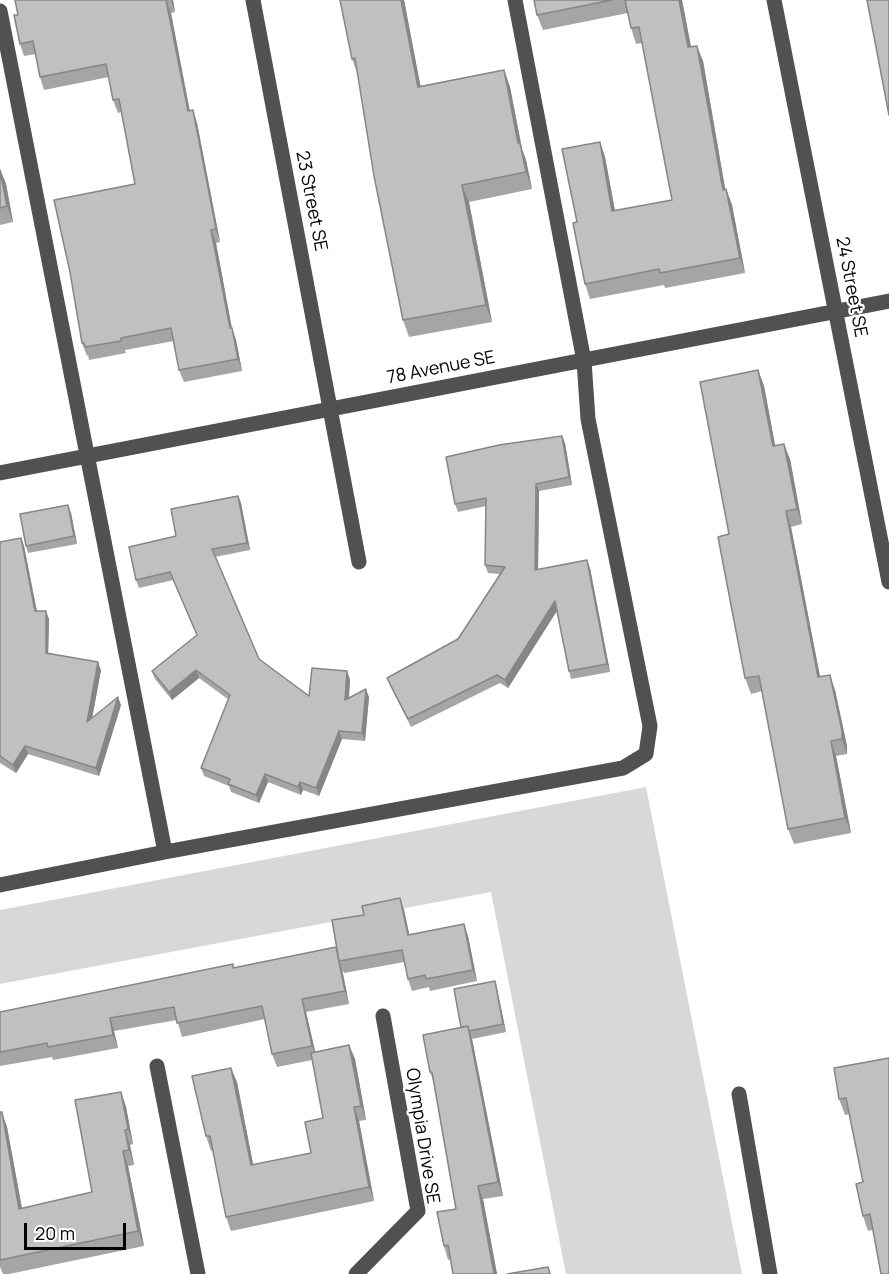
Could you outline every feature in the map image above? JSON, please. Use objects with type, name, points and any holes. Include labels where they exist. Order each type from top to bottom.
[{"type":"street","name":"23 Street SE","points":[[253,0],[359,562]]},
{"type":"street","points":[[0,885],[165,852],[623,768],[646,754],[650,726],[588,419],[584,361],[514,0]]},
{"type":"street","name":"24 Street SE","points":[[774,0],[889,582]]},
{"type":"street","points":[[0,11],[165,852]]},
{"type":"street","name":"78 Avenue SE","points":[[0,473],[889,301]]},
{"type":"street","name":"Olympia Drive SE","points":[[356,1274],[418,1212],[383,1016]]},
{"type":"street","points":[[157,1066],[198,1274]]},
{"type":"street","points":[[740,1094],[770,1274]]},
{"type":"shaded area","points":[[646,787],[742,1274],[566,1274],[491,892],[0,984],[0,910]]},
{"type":"building","points":[[15,0],[166,0],[188,111],[193,110],[216,229],[211,230],[238,359],[179,370],[171,328],[121,338],[121,341],[85,347],[82,343],[70,272],[54,200],[135,184],[119,99],[113,100],[106,64],[40,77],[33,41],[20,44],[14,15],[18,15]]},
{"type":"building","points":[[340,0],[401,0],[418,87],[504,70],[526,172],[462,185],[486,305],[403,320],[374,176],[355,58],[352,59]]},
{"type":"building","points":[[534,0],[612,0],[537,15]]},
{"type":"building","points":[[625,0],[679,0],[688,47],[697,46],[723,190],[726,189],[740,258],[660,273],[659,269],[585,284],[573,223],[577,222],[562,149],[600,142],[612,211],[672,200],[639,27],[631,28]]},
{"type":"building","points":[[867,0],[889,0],[889,115]]},
{"type":"building","points":[[0,170],[7,206],[0,208]]},
{"type":"building","points":[[758,370],[773,446],[784,444],[797,509],[786,511],[818,677],[830,675],[842,731],[842,739],[831,741],[845,818],[788,829],[759,676],[745,678],[718,537],[729,534],[700,382]]},
{"type":"building","points":[[562,436],[569,477],[536,484],[535,570],[587,560],[607,664],[569,671],[555,601],[505,680],[497,675],[408,719],[387,678],[458,639],[505,567],[485,565],[486,498],[455,504],[446,457],[499,445]]},
{"type":"building","points":[[238,496],[247,543],[212,549],[259,659],[309,696],[312,668],[347,671],[345,700],[366,689],[362,733],[339,731],[316,788],[300,782],[298,787],[265,774],[256,795],[228,784],[230,779],[201,768],[230,695],[196,670],[169,692],[152,671],[197,635],[170,572],[136,580],[129,547],[176,536],[171,509]]},
{"type":"building","points":[[68,505],[74,536],[26,546],[20,514]]},
{"type":"building","points":[[21,538],[35,611],[46,611],[46,653],[98,662],[87,722],[118,697],[96,768],[25,746],[13,765],[0,756],[0,542]]},
{"type":"building","points":[[400,898],[408,935],[464,924],[473,970],[426,979],[425,975],[408,979],[402,950],[339,961],[332,920],[364,915],[362,906]]},
{"type":"building","points":[[336,947],[345,991],[302,999],[312,1046],[272,1054],[262,1006],[177,1023],[174,1007],[110,1018],[113,1035],[48,1047],[47,1043],[0,1052],[0,1012],[233,964],[233,968]]},
{"type":"building","points":[[495,981],[503,1024],[469,1031],[468,1026],[461,1027],[454,989]]},
{"type":"building","points":[[468,1026],[498,1182],[478,1186],[494,1274],[453,1274],[448,1245],[444,1246],[437,1212],[456,1209],[432,1072],[430,1072],[423,1035]]},
{"type":"building","points":[[349,1045],[361,1106],[354,1107],[369,1187],[226,1217],[210,1136],[206,1136],[192,1076],[231,1068],[251,1165],[311,1153],[305,1122],[323,1118],[311,1053]]},
{"type":"building","points":[[889,1058],[889,1274],[881,1274],[870,1214],[863,1216],[856,1184],[863,1182],[846,1098],[839,1099],[834,1068]]},
{"type":"building","points":[[121,1092],[128,1129],[125,1130],[129,1150],[123,1151],[138,1231],[0,1260],[0,1112],[2,1112],[19,1209],[92,1192],[75,1100]]},
{"type":"building","points":[[548,1267],[550,1274],[507,1274]]}]
